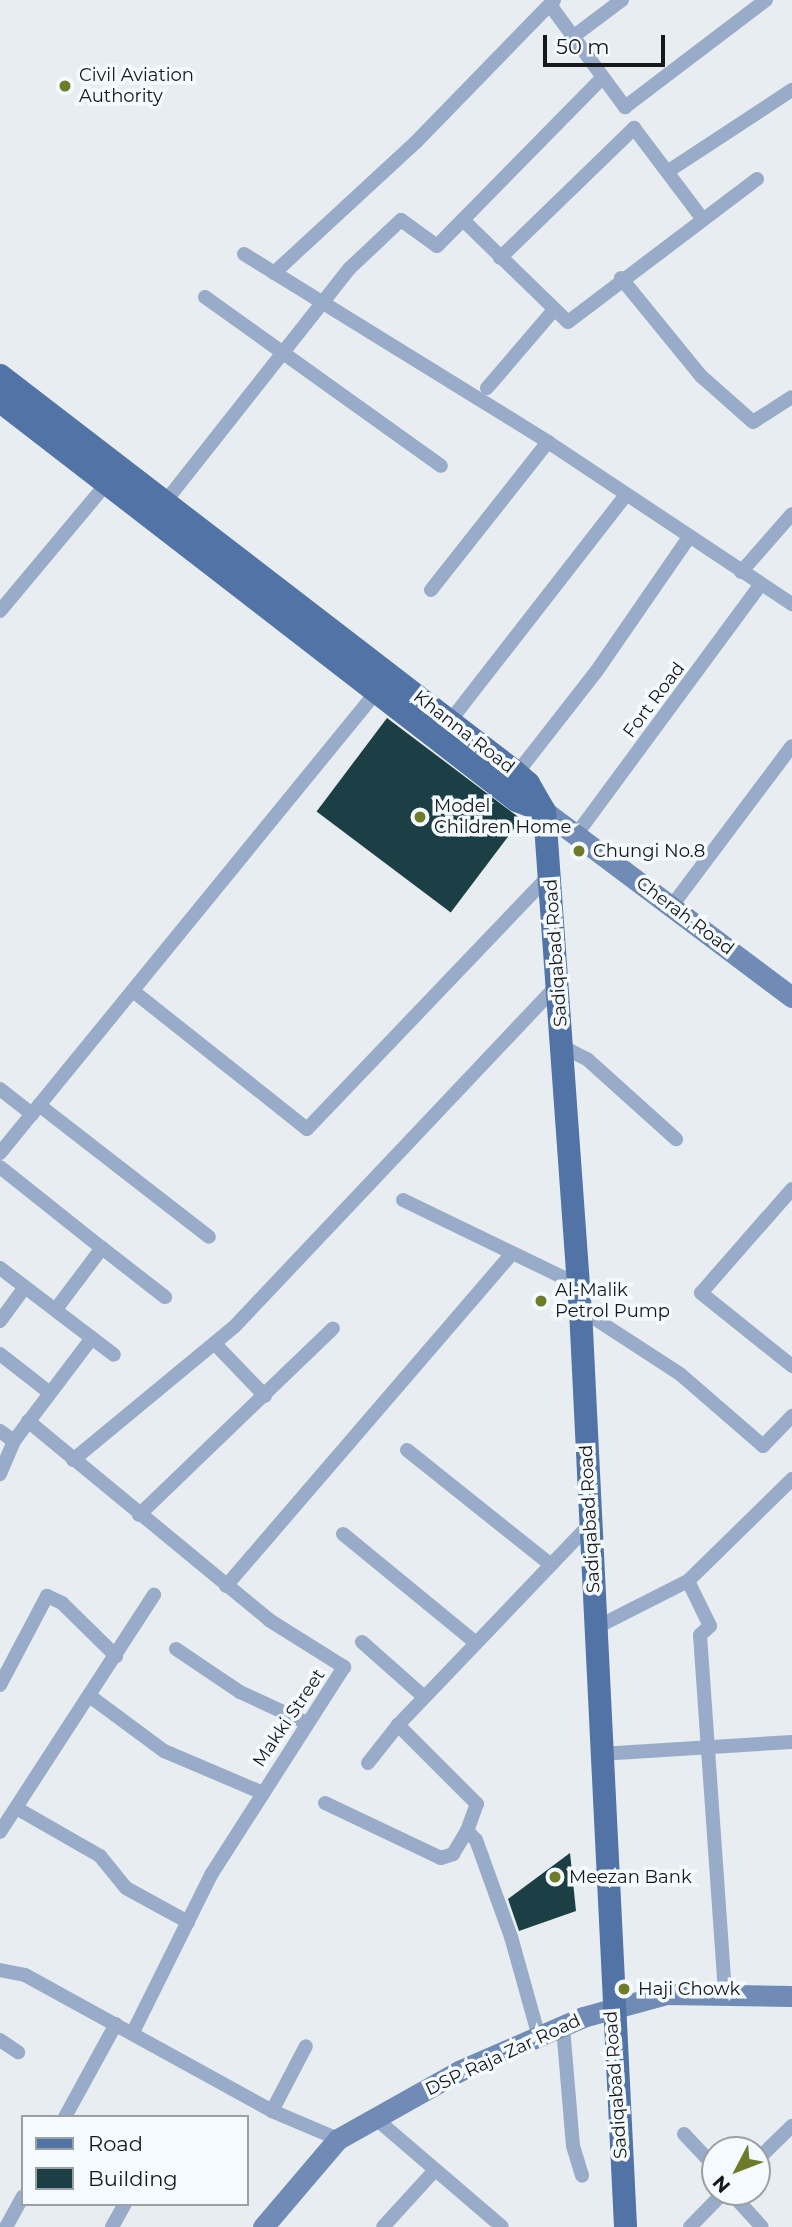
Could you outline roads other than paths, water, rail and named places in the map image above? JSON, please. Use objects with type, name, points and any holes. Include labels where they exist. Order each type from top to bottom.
[{"type":"main road","name":"Khanna Road","points":[[0,375],[113,475],[383,683],[450,721],[517,773],[544,811]]},
{"type":"main road","name":"Khanna Road","points":[[0,401],[113,475],[165,502],[383,683],[516,800],[544,811]]},
{"type":"main road","name":"Sadiqabad Road","points":[[544,811],[551,874],[579,1285],[611,2007],[625,2227]]},
{"type":"street","points":[[570,39],[622,0]]},
{"type":"street","points":[[274,273],[416,142],[552,3],[570,39],[625,107],[766,0]]},
{"type":"street","points":[[165,502],[320,302],[401,219],[434,247],[601,79]]},
{"type":"street","points":[[670,170],[792,90]]},
{"type":"street","points":[[500,258],[634,128],[670,170],[701,217]]},
{"type":"street","points":[[463,220],[553,311],[568,322],[701,217],[757,179]]},
{"type":"street","points":[[244,254],[548,442],[792,604]]},
{"type":"street","points":[[621,278],[701,376],[753,422],[792,397]]},
{"type":"street","points":[[205,297],[441,466]]},
{"type":"street","points":[[487,388],[553,311]]},
{"type":"street","points":[[431,590],[548,442]]},
{"type":"street","points":[[0,611],[113,475]]},
{"type":"street","points":[[450,721],[626,495]]},
{"type":"street","points":[[741,572],[792,514]]},
{"type":"street","points":[[517,773],[596,672],[688,537]]},
{"type":"street","name":"Fort Road","points":[[576,835],[760,585]]},
{"type":"street","points":[[0,1153],[383,683]]},
{"type":"street","points":[[671,907],[792,746]]},
{"type":"street","name":"Cherah Road","points":[[544,811],[792,997]]},
{"type":"street","points":[[133,991],[307,1129],[551,874]]},
{"type":"street","points":[[74,1460],[215,1344],[558,984]]},
{"type":"street","points":[[563,1047],[587,1059],[676,1139]]},
{"type":"street","points":[[0,1089],[36,1110],[209,1237]]},
{"type":"street","points":[[0,1167],[165,1297]]},
{"type":"street","points":[[792,1189],[701,1293],[792,1366]]},
{"type":"street","points":[[403,1200],[579,1285]]},
{"type":"street","points":[[56,1309],[102,1248]]},
{"type":"street","points":[[226,1586],[512,1253]]},
{"type":"street","points":[[0,1268],[114,1355]]},
{"type":"street","points":[[0,1321],[25,1287]]},
{"type":"street","points":[[580,1309],[680,1374],[763,1446],[792,1416]]},
{"type":"street","points":[[139,1515],[333,1328]]},
{"type":"street","points":[[0,1474],[14,1441],[92,1338]]},
{"type":"street","points":[[215,1344],[265,1396]]},
{"type":"street","points":[[0,1354],[50,1393]]},
{"type":"street","name":"Makki Street","points":[[28,1421],[226,1586],[344,1667],[263,1793],[187,1922],[133,2032]]},
{"type":"street","points":[[0,1431],[14,1441]]},
{"type":"street","points":[[407,1450],[551,1565]]},
{"type":"street","points":[[595,1628],[688,1581],[792,1479]]},
{"type":"street","points":[[368,1763],[422,1695],[590,1524]]},
{"type":"street","points":[[343,1534],[475,1642]]},
{"type":"street","points":[[688,1581],[710,1626],[699,1635],[711,1749],[725,1992]]},
{"type":"street","points":[[0,1685],[47,1595],[116,1656]]},
{"type":"street","points":[[0,1832],[91,1697],[154,1595]]},
{"type":"street","points":[[362,1642],[422,1695]]},
{"type":"street","points":[[176,1649],[240,1692],[307,1723]]},
{"type":"street","points":[[91,1697],[164,1751],[263,1793]]},
{"type":"street","points":[[325,1802],[441,1858],[453,1854],[467,1831],[477,1804],[398,1725]]},
{"type":"street","points":[[600,1754],[792,1742]]},
{"type":"street","points":[[18,1809],[100,1856],[126,1888],[187,1922]]},
{"type":"street","points":[[467,1831],[475,1840],[511,1937],[539,2037]]},
{"type":"street","points":[[0,1970],[24,1975],[133,2032],[272,2111],[338,2139]]},
{"type":"street","name":"DSP Raja Zar Road","points":[[263,2227],[338,2139],[459,2071],[611,2007],[666,1994],[725,1992],[792,1996]]},
{"type":"street","points":[[66,2115],[116,2024]]},
{"type":"street","points":[[563,2027],[571,2133],[582,2176]]},
{"type":"street","points":[[0,2040],[18,2052]]},
{"type":"street","points":[[272,2111],[306,2046]]},
{"type":"street","points":[[375,2118],[502,2227]]},
{"type":"street","points":[[771,2147],[791,2129]]},
{"type":"street","points":[[684,2134],[701,2152]]},
{"type":"street","points":[[383,2227],[435,2170]]},
{"type":"street","points":[[6,2227],[21,2200]]},
{"type":"street","points":[[112,2227],[124,2206]]},
{"type":"street","points":[[696,2225],[712,2206]]},
{"type":"street","points":[[743,2206],[762,2227]]},
{"type":"place","name":"Civil Aviation Authority","points":[[65,86]]},
{"type":"place","name":"Model Children Home","points":[[420,817]]},
{"type":"place","name":"Chungi No.8","points":[[579,851]]},
{"type":"place","name":"Al-Malik Petrol Pump","points":[[541,1301]]},
{"type":"place","name":"Meezan Bank","points":[[555,1877]]},
{"type":"place","name":"Haji Chowk","points":[[624,1989]]}]
